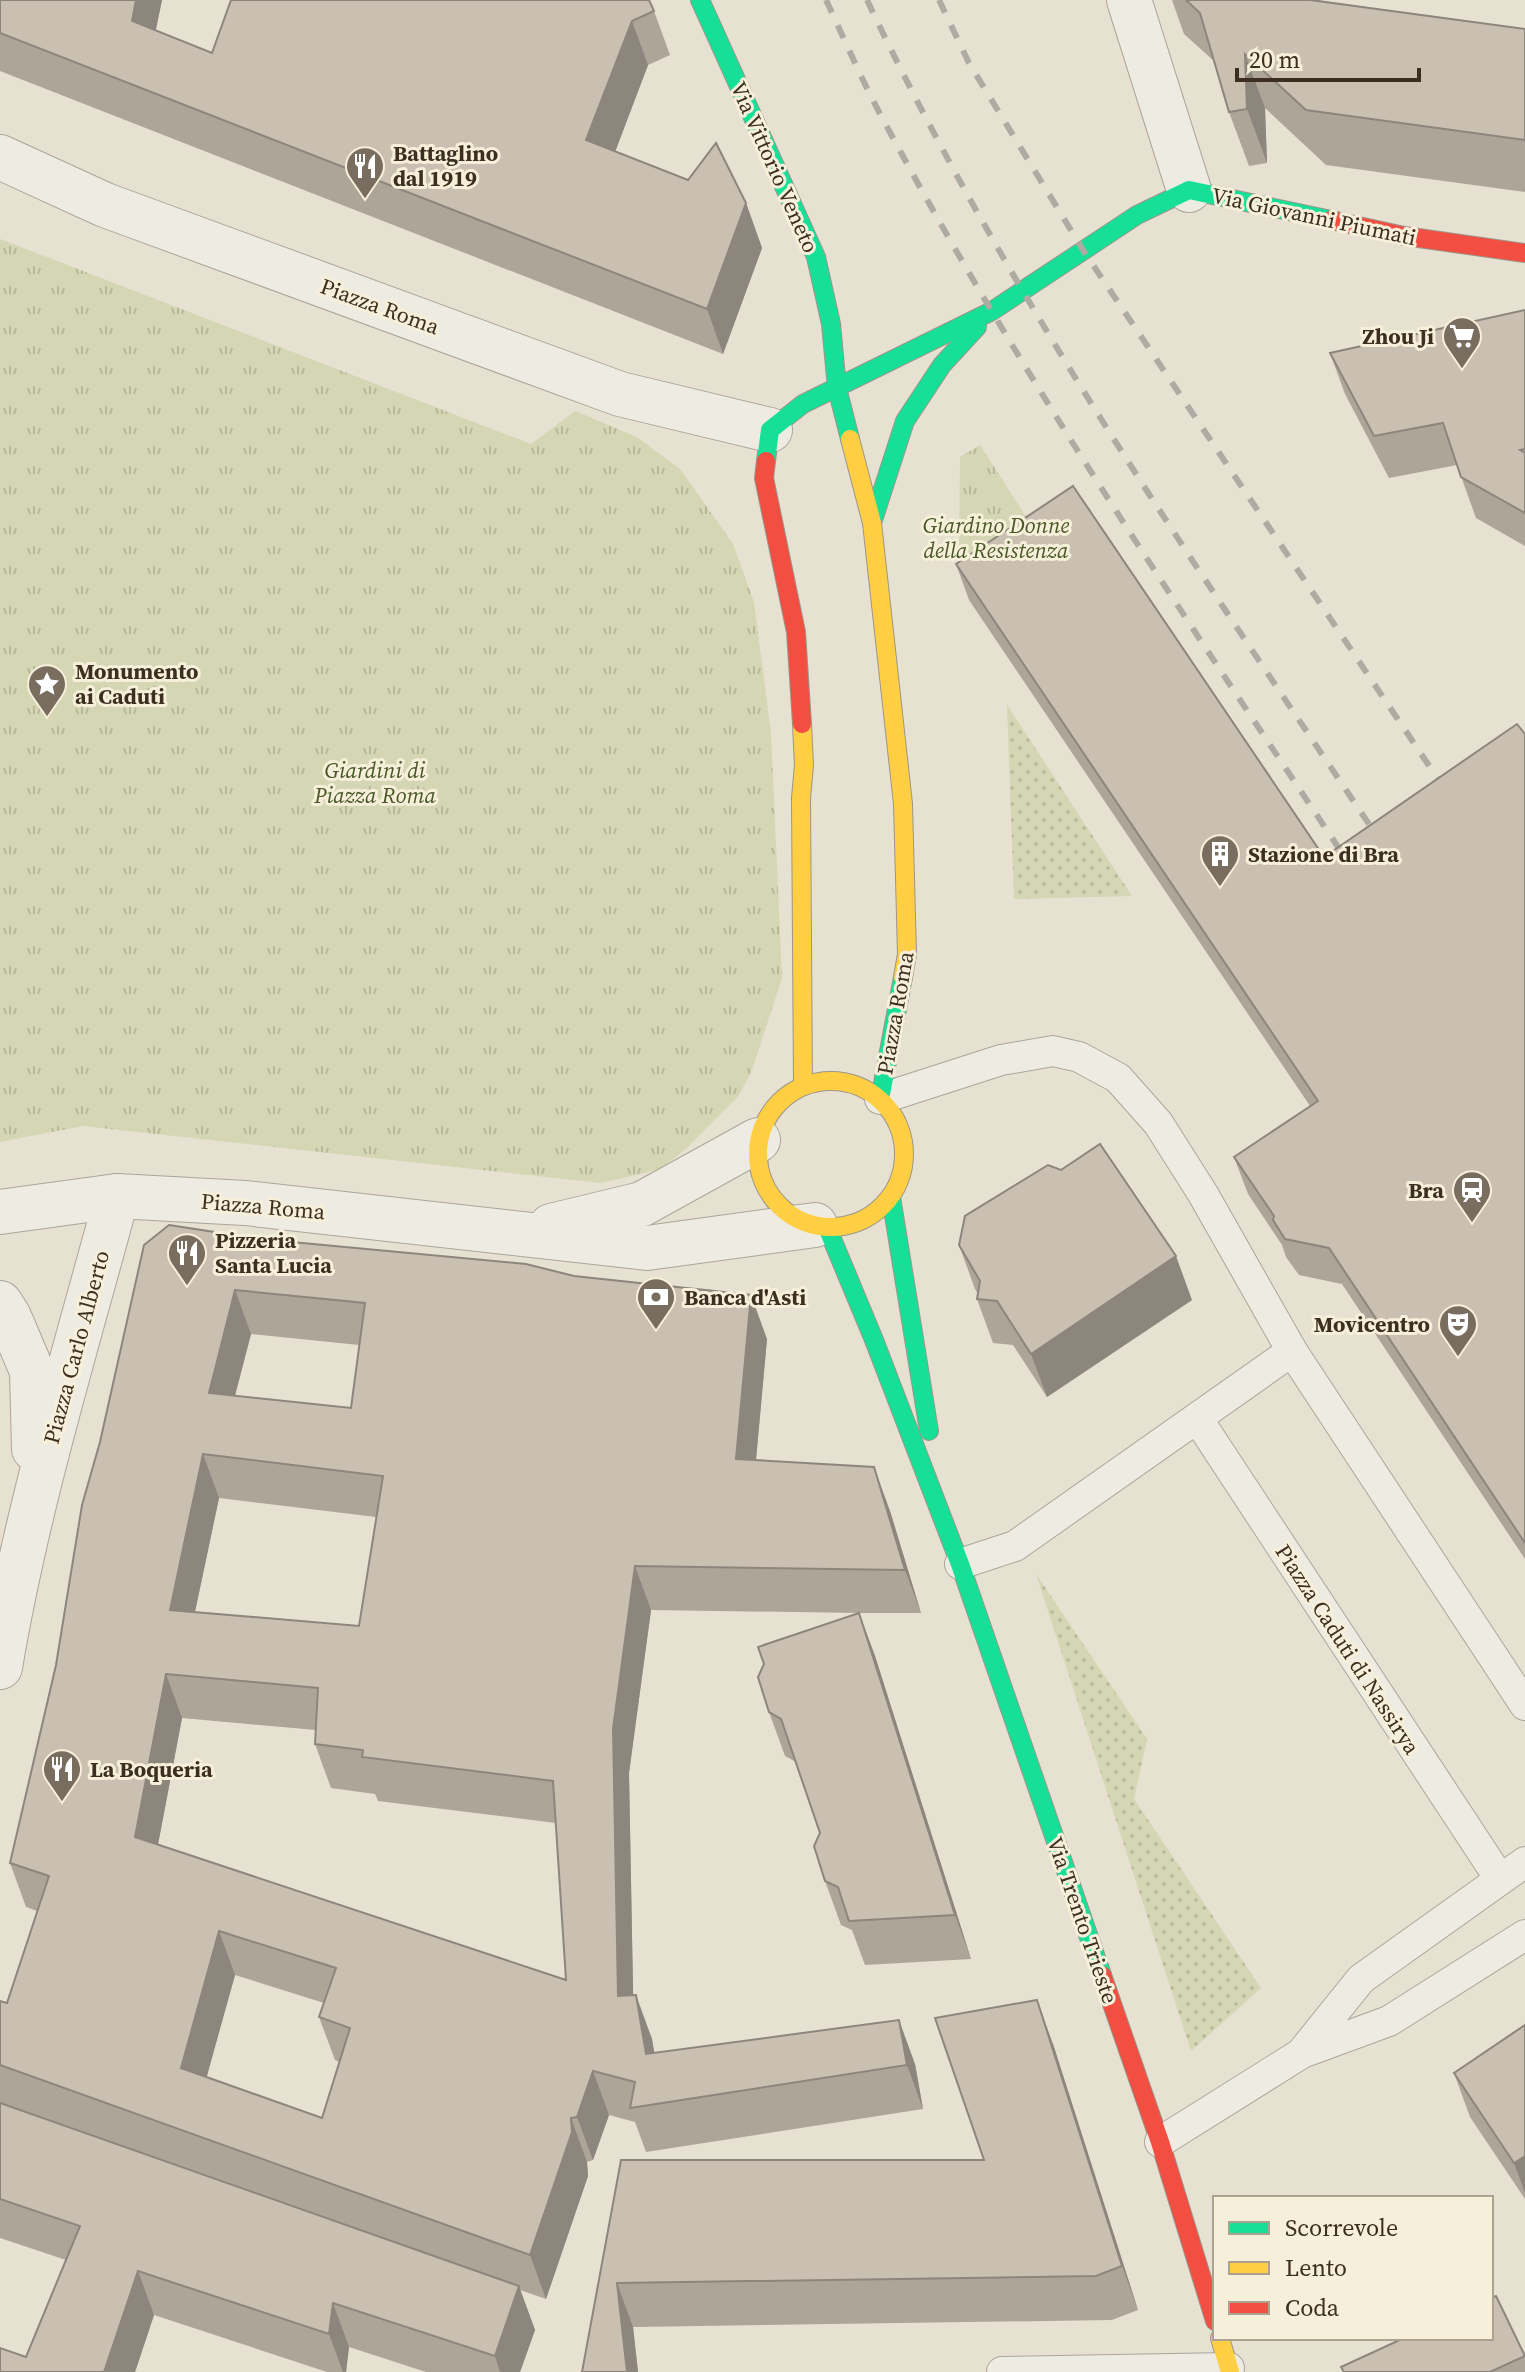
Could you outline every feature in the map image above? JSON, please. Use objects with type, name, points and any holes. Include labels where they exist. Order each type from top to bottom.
[{"type":"main road","name":"Via Vittorio Veneto","points":[[700,0],[816,257],[831,324],[837,388]]},
{"type":"main road","name":"Via Giovanni Piumati","points":[[837,388],[992,311],[1137,215],[1189,190],[1404,236],[1525,253]]},
{"type":"main road","name":"Via Giovanni Piumati","points":[[872,523],[905,421],[942,365],[992,311]]},
{"type":"main road","points":[[803,1086],[801,798],[804,765],[796,632],[764,478],[770,430],[803,404],[837,388]]},
{"type":"main road","name":"Piazza Roma","points":[[837,388],[872,523],[903,804],[907,954],[880,1099]]},
{"type":"main road","points":[[823,1081],[843,1082],[863,1088],[880,1099],[893,1116],[902,1136],[904,1157],[901,1178],[891,1197],[863,1221],[846,1226],[821,1226],[794,1218],[777,1203],[764,1184],[758,1163],[758,1140],[773,1108],[803,1086],[823,1081]]},
{"type":"main road","points":[[891,1197],[943,1521]]},
{"type":"main road","points":[[821,1226],[943,1521]]},
{"type":"main road","name":"Via Trento Trieste","points":[[943,1521],[1160,2142],[1213,2314]]},
{"type":"main road","points":[[1221,2340],[1230,2370]]},
{"type":"street","points":[[1129,0],[1189,190]]},
{"type":"street","name":"Piazza Roma","points":[[0,157],[105,205],[620,394],[770,430]]},
{"type":"street","name":"Piazza Roma","points":[[525,1232],[642,1204],[758,1140]]},
{"type":"street","name":"Piazza Roma","points":[[0,1212],[117,1196],[245,1203],[647,1248],[821,1226]]},
{"type":"street","name":"Piazza Carlo Alberto","points":[[0,1667],[13,1590],[34,1499],[117,1196]]},
{"type":"street","name":"Piazza Carlo Alberto","points":[[0,1303],[32,1371],[34,1499]]},
{"type":"lane","name":"Piazza Roma","points":[[880,1099],[1001,1060],[1053,1051],[1079,1057],[1118,1078],[1158,1123],[1203,1194],[1292,1351]]},
{"type":"lane","points":[[960,1564],[1015,1546],[1292,1351],[1525,1705]]},
{"type":"lane","name":"Piazza Caduti di Nassirya","points":[[1197,1418],[1500,1879]]},
{"type":"lane","points":[[1302,2053],[1361,1979],[1525,1862]]},
{"type":"lane","points":[[1160,2142],[1302,2053],[1389,2021],[1525,1935]]},
{"type":"lane","points":[[1002,2372],[1230,2370]]},
{"type":"green space","name":"Giardini di Piazza Roma","points":[[0,239],[531,444],[575,411],[637,437],[680,469],[733,544],[754,602],[771,734],[782,978],[752,1070],[738,1097],[661,1169],[601,1183],[83,1126],[0,1142]]},
{"type":"green space","name":"Giardino Donne della Resistenza","points":[[980,445],[1047,549],[972,597],[959,569],[960,457]]},
{"type":"green space","points":[[1007,705],[1132,896],[1014,899]]},
{"type":"green space","points":[[1036,1574],[1147,1739],[1134,1799],[1261,1988],[1191,2051]]},
{"type":"building","points":[[0,0],[136,0],[132,21],[212,53],[231,0],[649,0],[654,11],[632,21],[586,140],[688,180],[716,143],[746,203],[707,309],[0,33]]},
{"type":"building","points":[[1186,0],[1310,0],[1525,29],[1525,140],[1306,110],[1245,54],[1247,109],[1229,112],[1200,13]]},
{"type":"building","points":[[1525,310],[1525,449],[1520,450],[1525,453],[1525,513],[1461,477],[1443,423],[1374,436],[1330,353]]},
{"type":"building","points":[[1073,486],[1324,857],[1517,724],[1525,734],[1525,1543],[1329,1248],[1285,1239],[1273,1220],[1274,1216],[1234,1157],[1318,1101],[956,564]]},
{"type":"building","points":[[1100,1144],[1176,1256],[1031,1354],[997,1301],[977,1299],[980,1281],[959,1245],[965,1216],[1048,1165],[1061,1170]]},
{"type":"building","points":[[169,1225],[260,1239],[526,1264],[574,1276],[751,1295],[736,1459],[874,1467],[905,1570],[635,1566],[613,1729],[618,1996],[636,1995],[646,2054],[899,2020],[907,2065],[630,2108],[635,2082],[593,2071],[577,2117],[571,2118],[572,2132],[530,2255],[0,2065],[0,2001],[7,2003],[49,1876],[10,1863],[56,1665],[82,1505],[100,1442],[144,1245]],"holes":[[[235,1290],[365,1303],[351,1408],[209,1393]],[[203,1454],[383,1476],[359,1626],[170,1610]],[[166,1674],[318,1688],[315,1744],[363,1750],[362,1757],[553,1781],[566,1980],[135,1837]],[[219,1931],[336,1968],[319,2017],[350,2028],[322,2118],[181,2068]]]},
{"type":"building","points":[[859,1613],[955,1915],[849,1921],[838,1887],[825,1881],[814,1846],[820,1833],[781,1719],[769,1712],[758,1677],[764,1664],[758,1647]]},
{"type":"building","points":[[1037,2000],[1122,2266],[1096,2276],[617,2283],[627,2372],[582,2372],[621,2160],[984,2160],[935,2018]]},
{"type":"building","points":[[1525,2025],[1525,2156],[1514,2163],[1454,2073]]},
{"type":"building","points":[[0,2103],[519,2286],[495,2356],[333,2303],[329,2334],[138,2271],[104,2372],[0,2372],[0,2348],[26,2357],[80,2226],[0,2199]]},
{"type":"building","points":[[1496,2296],[1525,2356],[1490,2372],[1344,2372],[1341,2367],[1400,2340],[1493,2340],[1493,2297]]},
{"type":"railway","points":[[826,0],[878,110],[987,304],[1105,493],[1350,865]]},
{"type":"railway","points":[[867,0],[922,111],[1043,325],[1175,534],[1381,842]]},
{"type":"railway","points":[[939,0],[969,63],[1083,250],[1450,797]]},
{"type":"traffic: fast","points":[[700,0],[816,257],[831,324],[837,388],[850,439]]},
{"type":"traffic: fast","points":[[766,461],[770,430],[803,404],[992,311],[1137,215],[1189,190],[1331,220]]},
{"type":"traffic: fast","points":[[872,523],[905,421],[942,365],[977,327]]},
{"type":"traffic: fast","points":[[880,1099],[903,977]]},
{"type":"traffic: fast","points":[[891,1197],[929,1431]]},
{"type":"traffic: fast","points":[[827,1227],[960,1564],[1102,1975]]},
{"type":"traffic: slow","points":[[850,439],[872,523],[903,804],[907,954],[903,977]]},
{"type":"traffic: slow","points":[[802,724],[803,1086]]},
{"type":"traffic: slow","points":[[831,1081],[859,1087],[883,1102],[898,1126],[904,1154],[898,1182],[883,1206],[859,1221],[831,1227],[803,1221],[779,1206],[764,1182],[758,1154],[764,1126],[779,1102],[803,1087],[831,1081]]},
{"type":"traffic: slow","points":[[1221,2340],[1230,2372]]},
{"type":"traffic: jam","points":[[1331,220],[1404,236],[1525,253]]},
{"type":"traffic: jam","points":[[766,461],[764,478],[796,632],[802,724]]},
{"type":"traffic: jam","points":[[1102,1975],[1160,2142],[1213,2314]]},
{"type":"place","name":"Battaglino dal 1919","points":[[365,200]]},
{"type":"place","name":"Zhou Ji","points":[[1462,370]]},
{"type":"place","name":"Monumento ai Caduti","points":[[47,718]]},
{"type":"place","name":"Stazione di Bra","points":[[1220,888]]},
{"type":"place","name":"Bra","points":[[1472,1224]]},
{"type":"place","name":"Pizzeria Santa Lucia","points":[[187,1287]]},
{"type":"place","name":"Banca d'Asti","points":[[656,1331]]},
{"type":"place","name":"Movicentro","points":[[1458,1358]]},
{"type":"place","name":"La Boqueria","points":[[62,1803]]}]
